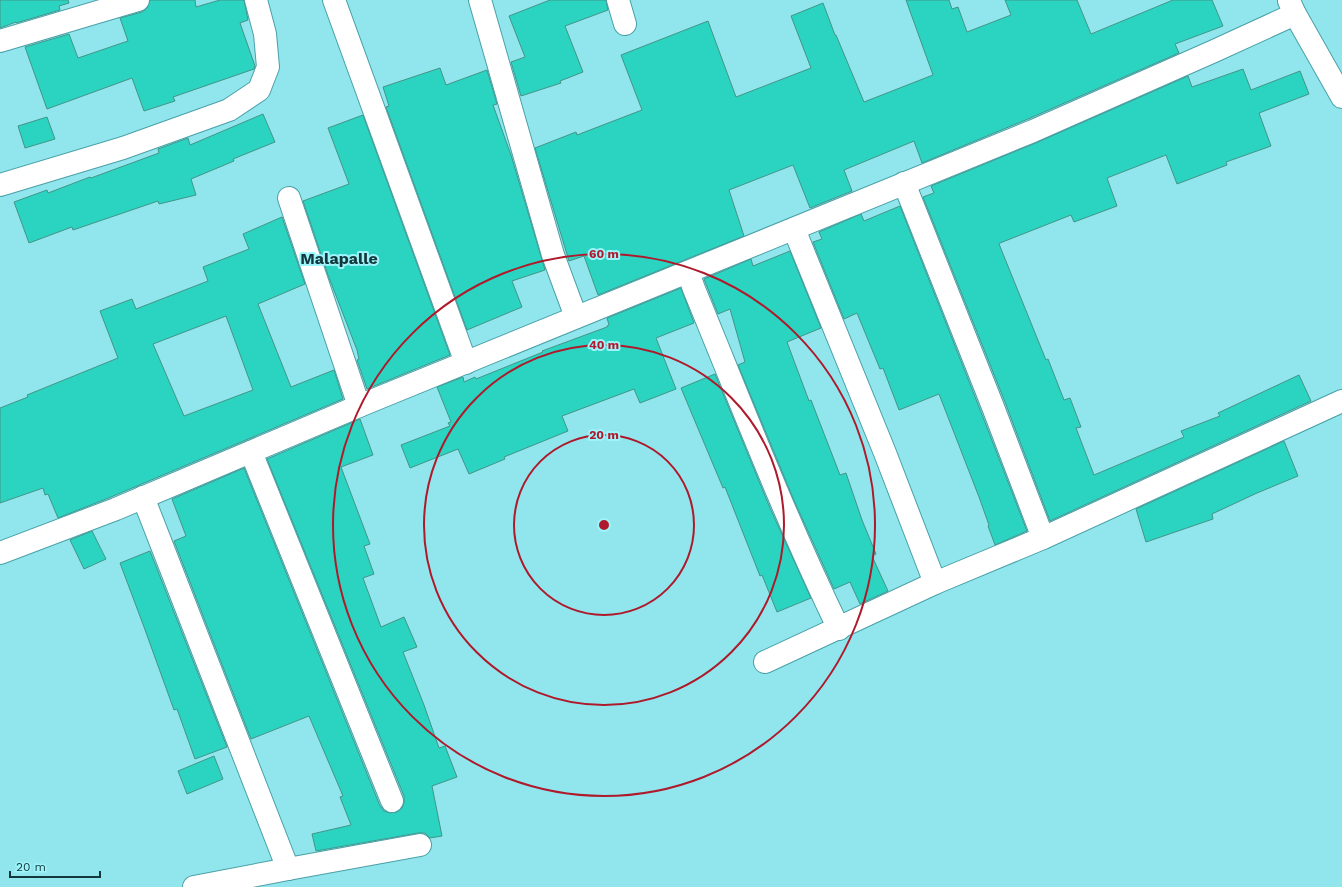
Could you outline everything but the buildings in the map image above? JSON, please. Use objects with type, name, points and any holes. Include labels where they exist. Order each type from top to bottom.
[{"type":"street","points":[[0,42],[138,0]]},
{"type":"street","points":[[0,185],[123,148],[229,110],[259,90],[268,67],[265,34],[256,0]]},
{"type":"street","points":[[334,0],[466,363]]},
{"type":"street","points":[[480,0],[553,255],[576,317]]},
{"type":"street","points":[[618,0],[625,24]]},
{"type":"street","points":[[0,553],[143,497],[576,317],[1032,131],[1212,52],[1292,7],[1342,97]]},
{"type":"street","points":[[904,184],[993,407],[1043,538]]},
{"type":"street","points":[[289,198],[360,406]]},
{"type":"street","points":[[794,229],[885,453],[935,583]]},
{"type":"street","points":[[688,272],[785,513],[839,628]]},
{"type":"street","points":[[765,662],[935,583],[1043,538],[1342,401]]},
{"type":"street","points":[[250,452],[392,801]]},
{"type":"street","points":[[143,497],[288,869]]},
{"type":"street","points":[[194,887],[420,845]]},
{"type":"district","name":"Malapalle","points":[[339,258]]}]
